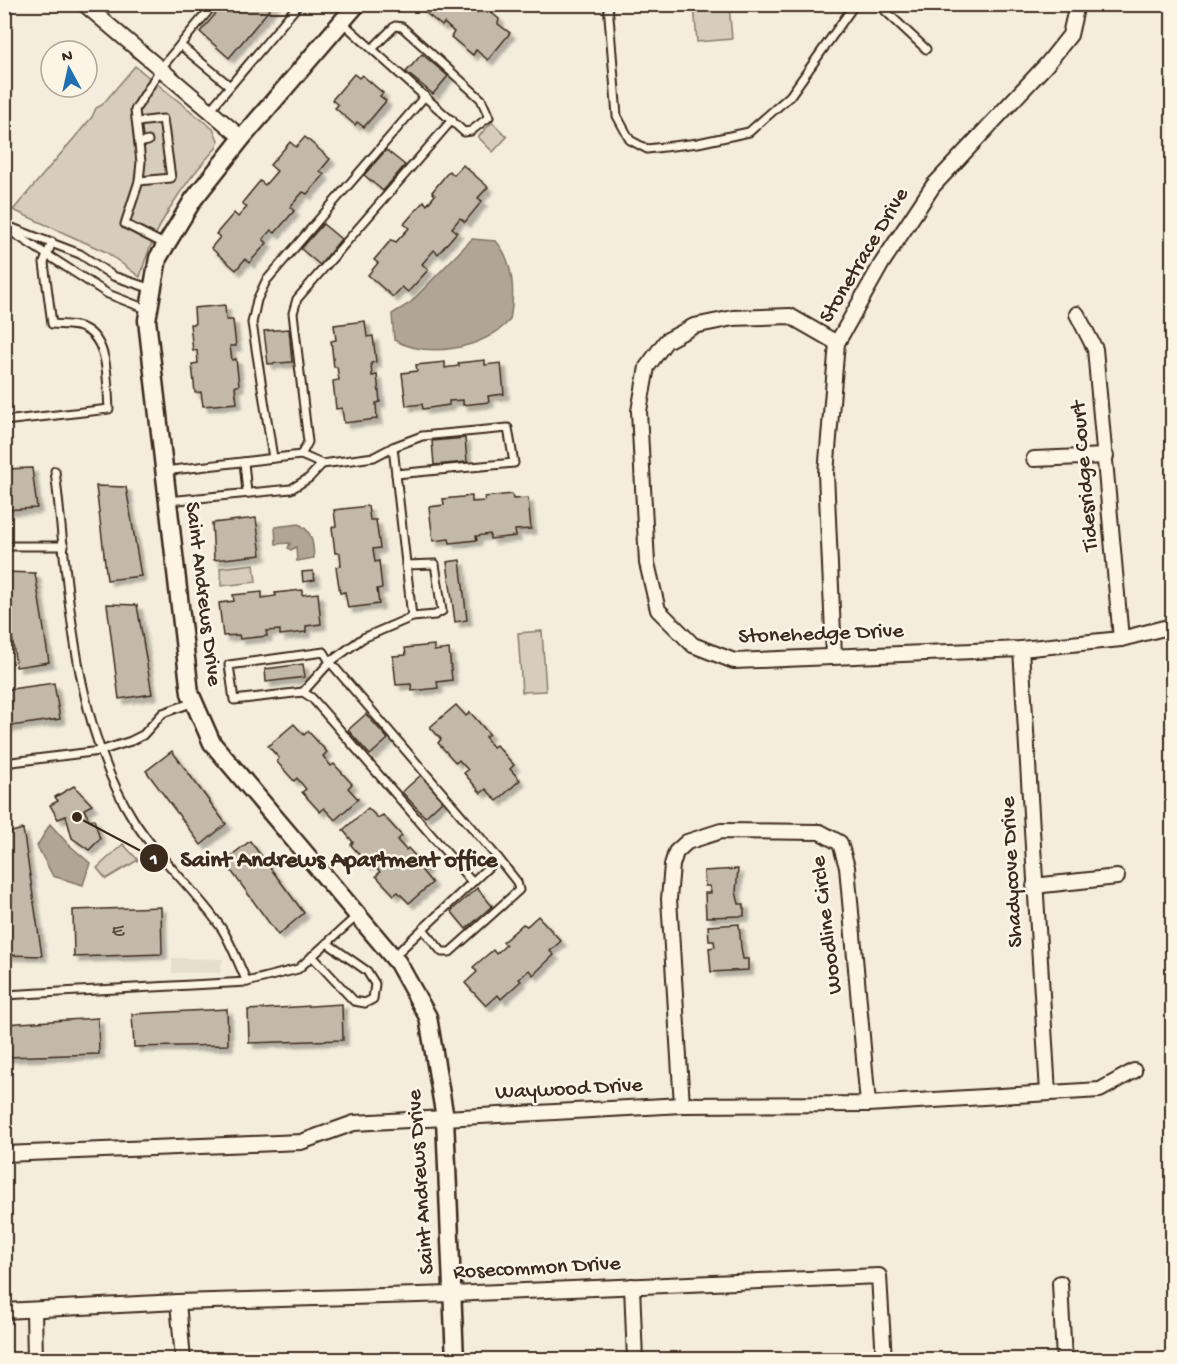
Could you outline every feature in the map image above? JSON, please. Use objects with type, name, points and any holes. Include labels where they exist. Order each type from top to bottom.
[{"type":"street","points":[[84,4],[242,138]]},
{"type":"street","name":"Saint Andrews Drive","points":[[357,4],[242,138],[193,200],[158,258],[147,320],[190,693],[212,743],[393,957],[428,1017],[444,1118],[455,1359]]},
{"type":"street","name":"Stonetrace Drive","points":[[834,656],[826,473],[837,343],[882,263],[933,186],[1047,64],[1070,35],[1077,4]]},
{"type":"street","name":"Tidesridge Court","points":[[1077,314],[1095,349],[1121,639]]},
{"type":"street","name":"Stonehedge Drive","points":[[837,343],[790,316],[733,318],[694,326],[666,341],[646,367],[639,411],[647,562],[658,610],[693,645],[734,661],[1021,649],[1121,639],[1173,626]]},
{"type":"street","points":[[1034,459],[1106,456]]},
{"type":"street","name":"Shadycove Drive","points":[[1021,649],[1048,1093]]},
{"type":"street","name":"Woodline Circle","points":[[682,1105],[669,899],[672,865],[676,852],[687,842],[721,831],[819,832],[840,843],[847,867],[868,1104]]},
{"type":"street","points":[[1034,886],[1117,878]]},
{"type":"street","name":"Waywood Drive","points":[[4,1154],[301,1142],[354,1123],[682,1105],[868,1104],[1100,1090],[1134,1071]]},
{"type":"street","name":"Rosecommon Drive","points":[[4,1311],[178,1302],[452,1294],[879,1276],[884,1359]]},
{"type":"street","points":[[1060,1283],[1064,1359]]},
{"type":"street","points":[[633,1286],[635,1359]]},
{"type":"street","points":[[178,1302],[183,1359]]},
{"type":"street","points":[[34,1311],[35,1359]]},
{"type":"lane","points":[[166,245],[125,224],[139,181],[141,162],[135,110],[161,68],[214,4]]},
{"type":"lane","points":[[210,110],[299,4]]},
{"type":"lane","points":[[608,4],[617,116],[630,140],[647,149],[698,144],[748,132],[790,96],[855,4]]},
{"type":"lane","points":[[878,4],[926,49]]},
{"type":"lane","points":[[342,22],[464,132],[471,131],[489,114],[482,99],[402,27],[395,26],[372,49]]},
{"type":"lane","points":[[180,45],[230,86]]},
{"type":"lane","points":[[273,459],[252,323],[257,300],[266,281],[425,96]]},
{"type":"lane","points":[[137,122],[163,119],[165,159],[171,178],[139,181]]},
{"type":"lane","points":[[301,455],[308,442],[293,313],[297,299],[452,120]]},
{"type":"lane","points":[[139,143],[148,141]]},
{"type":"lane","points":[[141,162],[150,161]]},
{"type":"lane","points":[[4,226],[52,242],[98,264],[113,276],[152,289]]},
{"type":"lane","points":[[4,226],[108,294],[149,310]]},
{"type":"lane","points":[[4,421],[109,409],[104,356],[98,341],[85,329],[52,324],[44,263],[52,242]]},
{"type":"lane","points":[[164,471],[301,455],[322,464],[374,457],[422,436],[508,428],[514,463],[396,474]]},
{"type":"lane","points":[[393,447],[412,617]]},
{"type":"lane","points":[[244,462],[247,493]]},
{"type":"lane","points":[[168,501],[291,489],[309,478],[322,464]]},
{"type":"lane","points":[[55,471],[79,666],[89,721],[100,751],[133,820],[222,929],[248,982]]},
{"type":"lane","points":[[4,546],[64,546]]},
{"type":"lane","points":[[303,692],[330,662],[363,638],[412,617],[435,615],[442,611],[435,564],[406,565]]},
{"type":"lane","points":[[423,929],[442,952],[450,952],[519,890],[518,882],[330,662],[324,652],[229,665],[234,700],[303,692],[312,698],[472,882]]},
{"type":"lane","points":[[4,764],[100,751],[131,741],[143,735],[163,714],[194,702]]},
{"type":"lane","points":[[393,957],[498,858]]},
{"type":"lane","points":[[4,995],[248,982],[298,969],[358,915]]},
{"type":"lane","points":[[312,956],[354,1001],[365,1003],[373,999],[375,984],[367,971],[327,943]]},
{"type":"shaded area","points":[[694,5],[729,5],[732,39],[697,42]]},
{"type":"shaded area","points":[[135,66],[213,129],[218,140],[217,147],[170,208],[153,241],[140,277],[106,252],[13,210],[92,117],[96,108],[102,105]]},
{"type":"shaded area","points":[[492,122],[507,137],[493,152],[478,137]]},
{"type":"shaded area","points":[[472,239],[496,241],[502,249],[512,278],[510,320],[485,338],[455,348],[423,349],[394,340],[392,314],[410,303]]},
{"type":"shaded area","points":[[299,524],[310,534],[314,558],[297,561],[296,547],[291,550],[288,548],[290,543],[276,544],[275,527]]},
{"type":"shaded area","points":[[254,564],[256,582],[221,586],[220,568]]},
{"type":"shaded area","points":[[542,631],[546,691],[522,692],[518,633]]},
{"type":"shaded area","points":[[50,824],[90,863],[83,885],[53,876],[37,846]]},
{"type":"shaded area","points":[[123,844],[138,860],[106,879],[97,868]]},
{"type":"shaded area","points":[[172,958],[223,959],[220,973],[172,973]]},
{"type":"building","points":[[224,4],[274,4],[229,58],[200,32]]},
{"type":"building","points":[[425,4],[481,4],[499,19],[498,24],[510,33],[488,60],[476,50],[473,55],[451,37],[454,32],[444,23],[442,26],[421,9]]},
{"type":"building","points":[[422,54],[448,76],[433,94],[406,72]]},
{"type":"building","points":[[354,74],[359,78],[362,75],[383,93],[380,96],[386,101],[364,127],[357,122],[355,125],[335,108],[338,105],[332,100]]},
{"type":"building","points":[[305,137],[330,159],[320,171],[324,175],[307,194],[303,192],[290,207],[294,211],[275,233],[271,230],[263,239],[267,243],[249,263],[245,259],[236,270],[211,248],[220,237],[216,234],[234,213],[238,217],[247,207],[242,203],[260,181],[265,185],[277,171],[270,165],[290,142],[296,147]]},
{"type":"building","points":[[386,150],[405,165],[383,191],[364,175]]},
{"type":"building","points":[[463,165],[488,187],[478,198],[482,201],[465,222],[460,218],[452,228],[457,232],[438,254],[434,250],[422,264],[428,270],[408,292],[402,287],[393,297],[368,275],[378,263],[374,260],[391,240],[396,242],[409,228],[404,224],[424,201],[427,205],[435,195],[432,192],[449,171],[454,175]]},
{"type":"building","points":[[323,224],[341,239],[320,265],[301,249]]},
{"type":"building","points":[[225,305],[226,320],[233,320],[236,346],[230,346],[232,360],[236,359],[239,385],[235,387],[237,403],[203,406],[201,392],[195,393],[192,364],[198,363],[197,350],[193,351],[190,324],[195,324],[194,308]]},
{"type":"building","points":[[365,321],[367,337],[373,336],[376,362],[371,363],[372,376],[377,375],[380,402],[376,403],[377,419],[344,423],[342,408],[336,409],[333,381],[339,380],[337,367],[334,367],[331,341],[336,340],[334,325]]},
{"type":"building","points":[[289,329],[292,362],[268,364],[264,331]]},
{"type":"building","points":[[485,360],[485,365],[501,363],[504,394],[488,396],[489,402],[463,405],[463,400],[449,401],[449,405],[423,409],[422,404],[406,406],[402,373],[417,371],[416,365],[445,362],[445,368],[459,366],[458,363]]},
{"type":"building","points":[[465,438],[467,462],[434,465],[432,441]]},
{"type":"building","points":[[32,468],[37,508],[4,510],[4,469]]},
{"type":"building","points":[[96,486],[126,487],[141,576],[107,580]]},
{"type":"building","points":[[512,494],[513,499],[528,498],[531,529],[515,530],[516,536],[490,539],[490,534],[476,536],[477,540],[450,543],[449,539],[433,541],[429,507],[444,505],[443,499],[472,496],[472,502],[485,501],[485,497]]},
{"type":"building","points":[[368,506],[370,520],[376,520],[380,548],[373,549],[375,562],[379,561],[382,588],[377,589],[379,604],[348,608],[345,592],[340,593],[336,567],[341,566],[340,553],[335,553],[332,527],[336,526],[334,510]]},
{"type":"building","points":[[256,518],[261,555],[214,560],[212,523]]},
{"type":"building","points":[[460,560],[467,620],[455,622],[447,562]]},
{"type":"building","points":[[313,571],[315,580],[303,582],[302,572]]},
{"type":"building","points":[[4,572],[35,573],[49,662],[16,667]]},
{"type":"building","points":[[302,590],[302,595],[318,593],[321,624],[306,626],[306,632],[280,635],[280,630],[266,631],[267,636],[240,639],[239,635],[223,636],[219,603],[234,601],[233,595],[262,592],[262,598],[276,596],[275,593]]},
{"type":"building","points":[[107,604],[137,605],[152,694],[119,699]]},
{"type":"building","points":[[434,645],[434,651],[449,649],[452,680],[437,682],[438,688],[412,691],[411,684],[396,685],[393,656],[406,655],[405,648]]},
{"type":"building","points":[[303,664],[305,677],[266,682],[265,669]]},
{"type":"building","points":[[54,683],[60,719],[4,727],[4,690]]},
{"type":"building","points":[[456,705],[466,716],[470,712],[489,734],[485,737],[493,747],[496,745],[514,765],[510,769],[520,780],[497,801],[486,789],[481,793],[464,773],[468,770],[459,760],[456,763],[438,743],[441,739],[430,727]]},
{"type":"building","points":[[366,714],[388,739],[370,755],[348,730]]},
{"type":"building","points":[[294,724],[304,735],[308,731],[327,752],[323,756],[331,766],[334,764],[352,784],[348,788],[358,799],[335,820],[324,808],[320,812],[302,792],[306,789],[297,778],[294,781],[277,762],[279,758],[268,746]]},
{"type":"building","points":[[172,751],[226,824],[201,845],[146,771]]},
{"type":"building","points":[[421,775],[443,800],[425,817],[402,792]]},
{"type":"building","points":[[74,786],[92,805],[84,809],[89,820],[94,819],[100,839],[89,850],[72,838],[66,816],[58,819],[50,805],[58,801],[55,797]]},
{"type":"building","points":[[368,808],[378,818],[383,815],[402,836],[397,840],[406,850],[408,848],[426,868],[422,871],[432,883],[409,903],[398,892],[394,895],[376,876],[380,872],[372,862],[368,865],[351,845],[353,842],[343,830]]},
{"type":"building","points":[[23,829],[42,956],[8,955],[4,930],[4,834]]},
{"type":"building","points":[[250,841],[304,913],[278,935],[224,861]]},
{"type":"building","points":[[738,869],[736,892],[739,904],[744,904],[744,916],[706,917],[705,893],[711,893],[710,886],[705,886],[704,871]]},
{"type":"building","points":[[477,888],[492,906],[466,929],[451,911]]},
{"type":"building","points":[[161,907],[162,954],[74,957],[73,910]]},
{"type":"building","points":[[538,916],[561,941],[550,951],[554,955],[533,975],[529,970],[519,979],[521,981],[501,999],[498,995],[486,1006],[465,983],[477,972],[473,967],[493,950],[496,954],[506,945],[503,942],[523,924],[527,926]]},
{"type":"building","points":[[739,924],[743,959],[748,959],[748,970],[711,972],[709,948],[715,947],[714,941],[709,941],[708,926]]},
{"type":"building","points":[[342,1004],[343,1040],[249,1043],[248,1010]]},
{"type":"building","points":[[227,1009],[228,1045],[134,1047],[132,1014]]},
{"type":"building","points":[[98,1018],[99,1054],[5,1057],[4,1024]]},
{"type":"place","name":"Saint Andrews Apartment office","points":[[77,817]]}]
